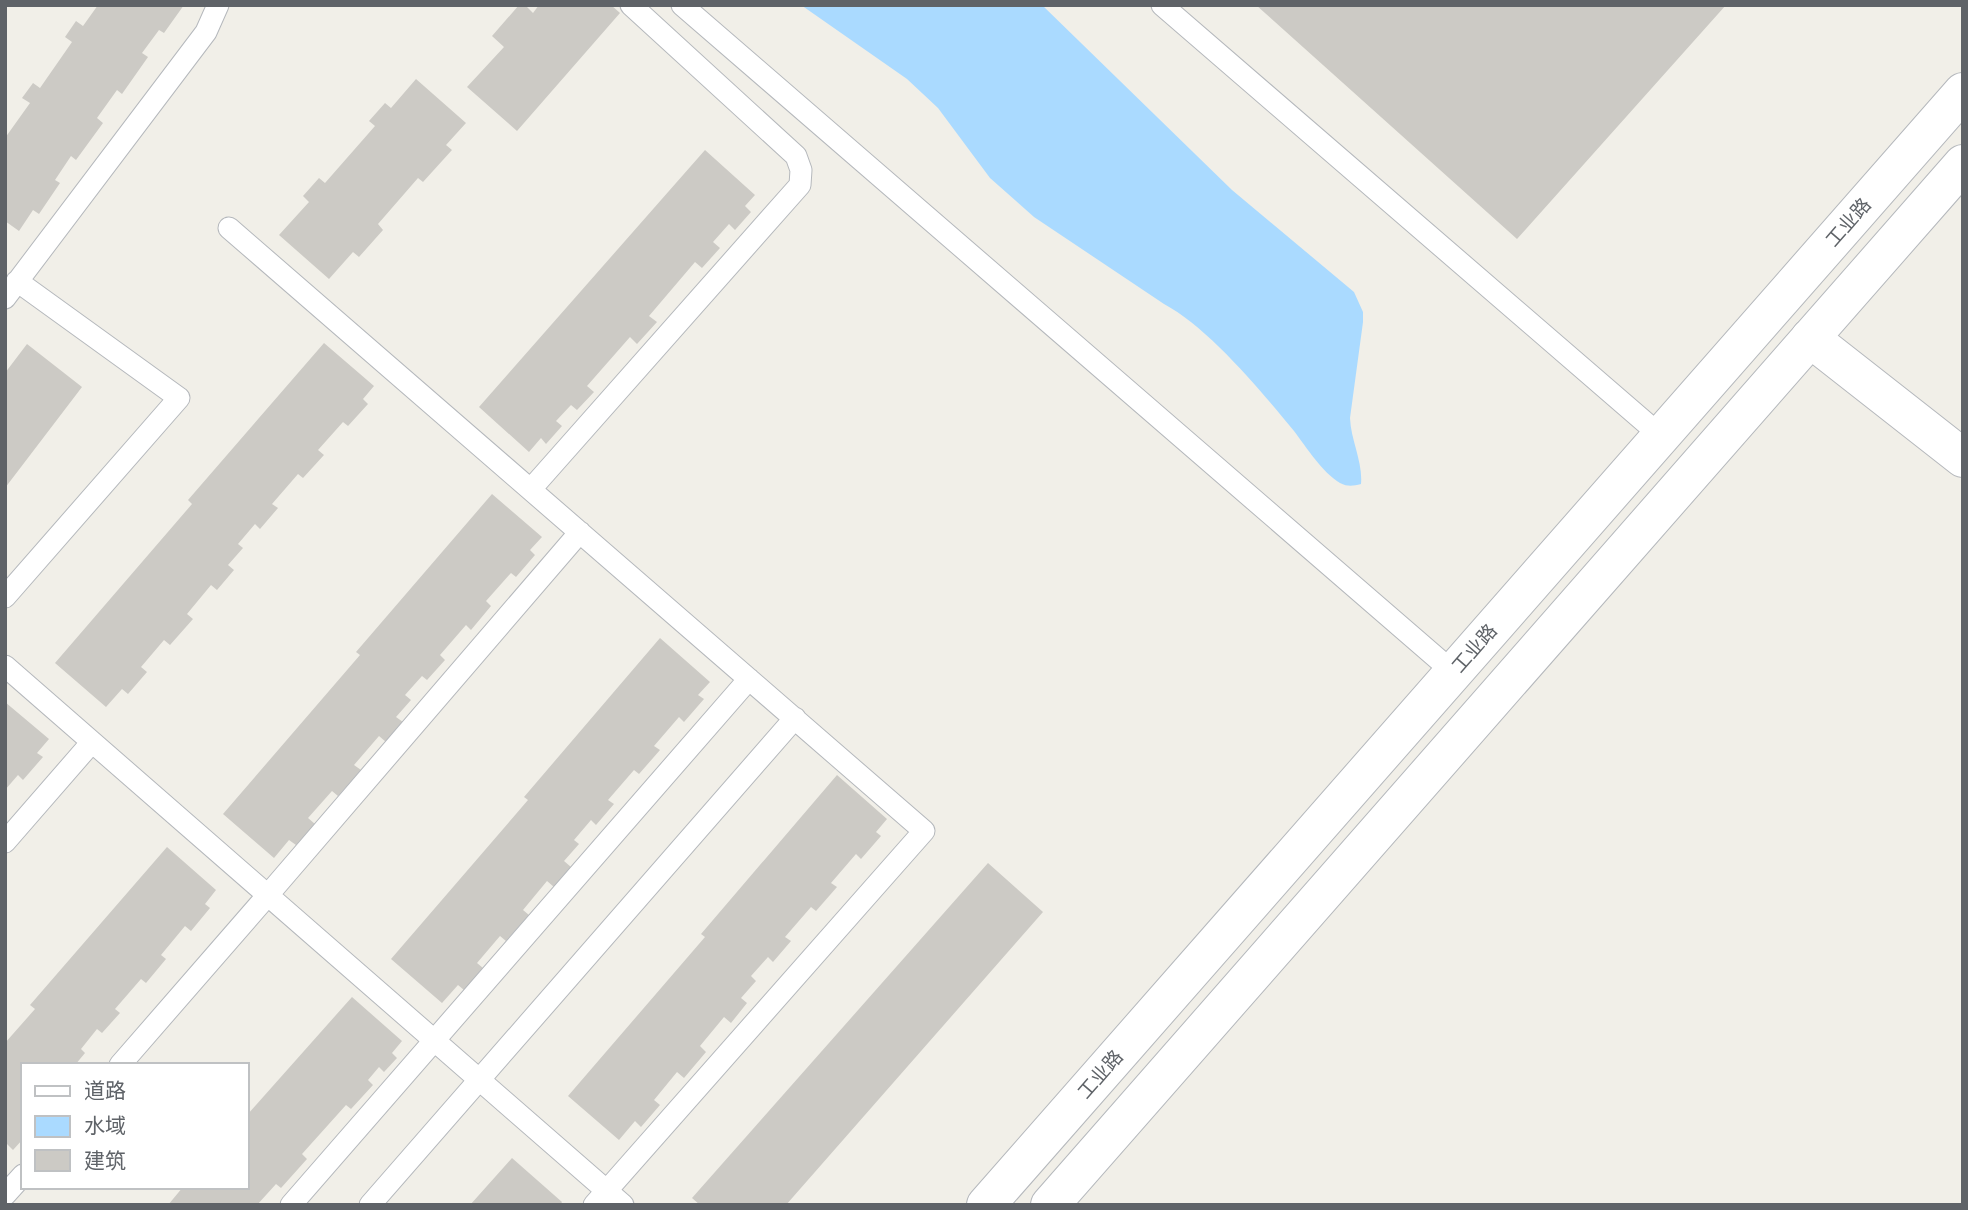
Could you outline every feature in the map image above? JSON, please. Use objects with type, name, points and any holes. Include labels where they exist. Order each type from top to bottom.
[{"type":"street","name":"工业路","points":[[986,1205],[1963,92]]},
{"type":"street","points":[[1050,1205],[1963,164]]},
{"type":"street","points":[[1810,338],[1963,458]]},
{"type":"lane","points":[[5,597],[179,398],[11,289],[206,32],[218,5]]},
{"type":"lane","points":[[531,489],[800,185],[801,170],[796,156],[631,5]]},
{"type":"lane","points":[[682,5],[1453,672]]},
{"type":"lane","points":[[1162,5],[1661,436]]},
{"type":"lane","points":[[229,228],[924,831],[601,1197]]},
{"type":"lane","points":[[122,1063],[268,897],[580,532]]},
{"type":"lane","points":[[5,666],[480,1079],[601,1197],[623,1205]]},
{"type":"lane","points":[[291,1205],[749,679]]},
{"type":"lane","points":[[370,1205],[794,718]]},
{"type":"lane","points":[[5,842],[92,742]]},
{"type":"lane","points":[[5,1195],[21,1177]]},
{"type":"water","points":[[801,5],[1042,5],[1232,190],[1354,292],[1363,312],[1363,322],[1350,418],[1361,484],[1346,485],[1333,478],[1250,380],[1199,328],[1034,217],[990,178],[938,108],[907,79]]},
{"type":"building","points":[[98,5],[184,5],[164,33],[159,30],[142,53],[148,57],[122,94],[117,90],[97,118],[103,123],[76,160],[71,156],[55,180],[60,183],[39,214],[33,210],[19,231],[5,221],[5,138],[30,103],[22,98],[33,83],[40,88],[72,42],[65,37],[76,21],[83,26]]},
{"type":"building","points":[[519,5],[525,5],[533,13],[539,5],[611,5],[620,13],[517,131],[467,87],[504,47],[492,36]]},
{"type":"building","points":[[1256,5],[1726,5],[1517,239]]},
{"type":"building","points":[[416,79],[466,123],[446,145],[452,150],[423,182],[418,178],[378,224],[383,230],[359,257],[353,252],[329,279],[279,235],[309,202],[303,196],[319,178],[325,183],[375,126],[369,121],[385,103],[391,108]]},
{"type":"building","points":[[705,150],[755,195],[745,206],[751,212],[735,230],[729,224],[713,242],[720,248],[702,268],[695,262],[649,316],[657,322],[637,344],[630,337],[587,386],[594,392],[577,410],[571,405],[556,421],[562,426],[546,444],[541,438],[529,452],[479,407]]},
{"type":"building","points":[[324,343],[374,386],[363,399],[368,404],[348,426],[343,422],[318,450],[324,455],[303,478],[298,474],[272,504],[278,508],[260,529],[255,524],[238,544],[243,548],[228,565],[234,570],[217,590],[211,585],[187,614],[193,619],[170,645],[164,640],[141,667],[147,672],[128,694],[122,689],[106,707],[55,663],[192,504],[188,500]]},
{"type":"building","points":[[27,344],[82,387],[5,488],[5,373]]},
{"type":"building","points":[[492,494],[542,537],[530,550],[535,555],[516,577],[511,573],[486,601],[491,606],[471,630],[466,625],[440,655],[445,660],[427,680],[422,676],[405,695],[411,700],[396,717],[403,722],[386,742],[379,736],[354,765],[361,770],[338,796],[332,791],[308,818],[315,824],[296,845],[289,840],[274,858],[223,814],[360,655],[356,652]]},
{"type":"building","points":[[660,638],[710,682],[698,695],[704,699],[684,722],[679,717],[654,746],[660,750],[639,774],[634,770],[608,800],[614,804],[596,825],[591,820],[574,840],[579,844],[564,861],[571,867],[554,887],[547,881],[523,910],[529,915],[506,941],[500,936],[477,963],[483,968],[464,990],[458,985],[442,1003],[391,959],[528,800],[524,797]]},
{"type":"building","points":[[5,702],[49,739],[37,753],[43,757],[23,780],[18,775],[5,790]]},
{"type":"building","points":[[837,775],[887,819],[876,832],[881,836],[861,859],[856,854],[831,883],[837,887],[816,911],[811,907],[785,937],[791,941],[773,962],[768,957],[751,976],[756,981],[741,998],[747,1003],[731,1023],[724,1017],[700,1046],[706,1052],[684,1078],[677,1072],[654,1100],[660,1105],[641,1127],[635,1121],[619,1140],[568,1096],[705,937],[701,934]]},
{"type":"building","points":[[167,847],[216,890],[205,904],[210,908],[191,931],[185,926],[161,955],[166,959],[146,983],[141,979],[115,1009],[120,1013],[102,1033],[97,1029],[81,1049],[85,1053],[77,1063],[21,1063],[21,1141],[13,1150],[7,1144],[5,1146],[5,1043],[35,1009],[30,1005]]},
{"type":"building","points":[[988,863],[1043,912],[786,1205],[700,1205],[692,1198]]},
{"type":"building","points":[[352,997],[402,1041],[392,1053],[397,1058],[384,1072],[379,1067],[368,1080],[373,1085],[351,1109],[346,1105],[302,1154],[307,1159],[281,1188],[276,1184],[257,1205],[168,1205],[181,1189],[248,1189],[248,1114]]},
{"type":"building","points":[[512,1158],[562,1202],[560,1205],[470,1205]]}]
